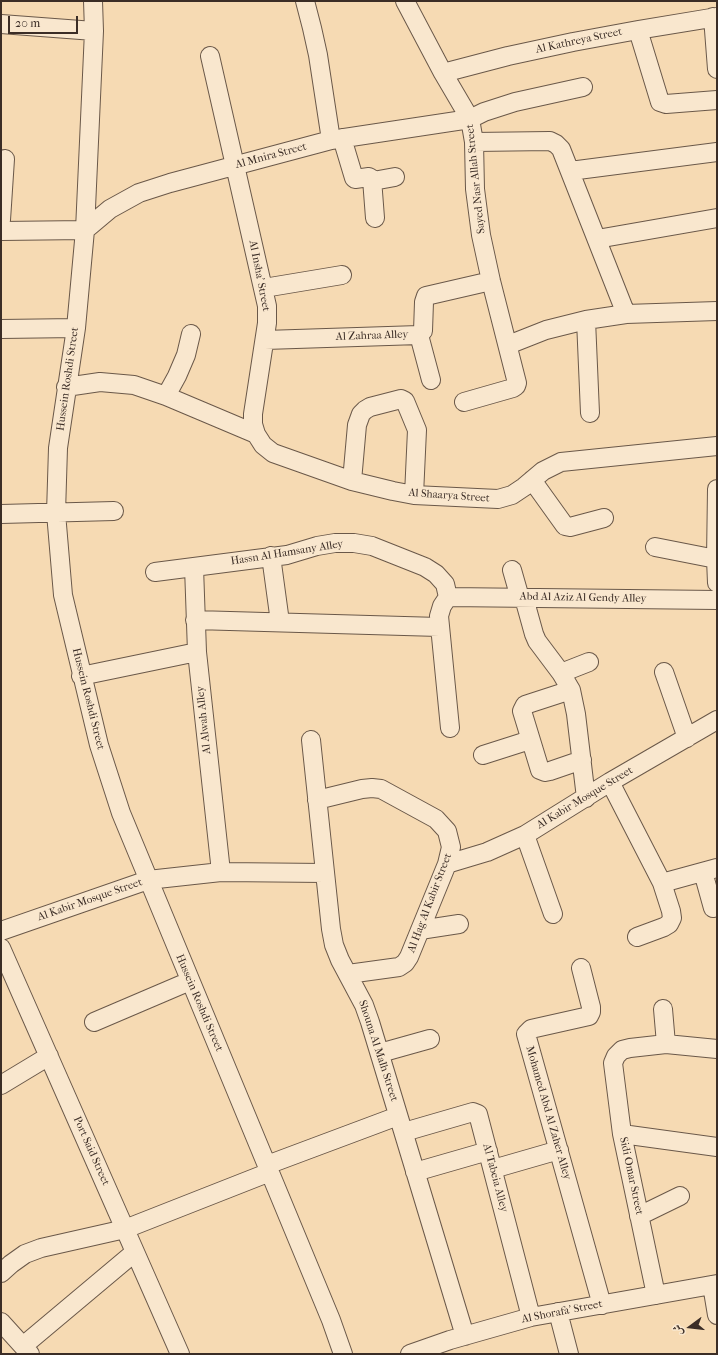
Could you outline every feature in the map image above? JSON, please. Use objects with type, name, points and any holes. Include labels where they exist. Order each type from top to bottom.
[{"type":"street","name":"Hussein Roshdi Street","points":[[93,1],[94,31],[85,230],[76,328],[58,448],[56,513],[63,595],[81,676],[101,753],[121,813],[332,1320],[344,1354]]},
{"type":"street","points":[[305,1],[337,139],[354,178],[370,177],[373,181],[375,218]]},
{"type":"street","name":"Sayed Nasr Allah Street","points":[[405,1],[443,73],[470,119],[474,142],[475,189],[481,235],[491,281],[518,383],[516,386],[464,402]]},
{"type":"street","points":[[715,17],[717,69]]},
{"type":"street","name":"Al Kathreya Street","points":[[443,73],[530,52],[638,30],[715,17]]},
{"type":"street","points":[[1,24],[94,31]]},
{"type":"street","points":[[638,30],[660,102],[666,104],[717,100]]},
{"type":"street","name":"Al Insha' Street","points":[[210,56],[267,306],[267,323],[253,414],[256,434]]},
{"type":"street","name":"Al Mnira Street","points":[[85,230],[110,209],[139,193],[170,183],[337,139],[470,119],[484,112],[515,102],[583,87]]},
{"type":"street","points":[[474,142],[550,141],[561,149],[626,314]]},
{"type":"street","points":[[570,171],[717,152]]},
{"type":"street","points":[[1,220],[5,159]]},
{"type":"street","points":[[373,181],[395,177]]},
{"type":"street","points":[[597,239],[717,218]]},
{"type":"street","points":[[1,231],[85,230]]},
{"type":"street","points":[[264,288],[342,275]]},
{"type":"street","name":"Al Zahraa Alley","points":[[264,340],[419,335],[423,331],[424,299],[426,296],[491,281]]},
{"type":"street","points":[[508,345],[546,330],[586,320],[626,314],[717,311]]},
{"type":"street","points":[[586,320],[590,413]]},
{"type":"street","points":[[1,329],[76,328]]},
{"type":"street","points":[[166,396],[186,355],[191,334]]},
{"type":"street","points":[[419,335],[431,380]]},
{"type":"street","points":[[66,387],[100,382],[134,385],[166,396],[256,434]]},
{"type":"street","points":[[352,481],[357,425],[361,414],[370,407],[401,399],[405,401],[417,430],[414,495]]},
{"type":"street","name":"Al Shaarya Street","points":[[256,434],[263,445],[273,453],[352,481],[414,495],[498,499],[512,495],[524,487],[543,470],[561,462],[717,446]]},
{"type":"street","points":[[532,480],[565,526],[604,518]]},
{"type":"street","points":[[717,489],[717,583]]},
{"type":"street","points":[[1,514],[114,511]]},
{"type":"street","name":"Hassn Al Hamsany Alley","points":[[154,572],[287,555],[317,546],[335,543],[354,543],[372,546],[425,567],[436,574],[445,584],[448,597]]},
{"type":"street","points":[[655,547],[716,559]]},
{"type":"street","points":[[271,556],[280,622]]},
{"type":"street","name":"Al Alwah Alley","points":[[194,567],[196,652],[221,872]]},
{"type":"street","points":[[512,570],[534,634],[561,673],[571,690],[575,702],[586,798]]},
{"type":"street","points":[[448,597],[442,606],[439,616],[439,627],[450,728]]},
{"type":"street","name":"Abd Al Aziz Al Gendy Alley","points":[[448,597],[717,600]]},
{"type":"street","points":[[195,620],[439,627]]},
{"type":"street","points":[[81,676],[196,652]]},
{"type":"street","points":[[561,673],[589,662]]},
{"type":"street","points":[[664,672],[687,738]]},
{"type":"street","points":[[571,690],[525,705],[522,711],[540,770],[545,772],[582,760]]},
{"type":"street","name":"Al Kabir Mosque Street","points":[[447,864],[487,852],[525,835],[610,782],[717,720]]},
{"type":"street","name":"Shouna Al Malh Street","points":[[311,740],[334,945],[340,960],[364,1005],[380,1053],[415,1172],[456,1343]]},
{"type":"street","points":[[483,755],[530,740]]},
{"type":"street","points":[[610,782],[662,883],[672,918],[669,924],[664,928],[637,937]]},
{"type":"street","name":"Al Hag Al Kabir Street","points":[[318,800],[372,788],[381,789],[436,819],[447,831],[451,847],[447,864],[409,957],[405,963],[398,967],[348,974]]},
{"type":"street","points":[[525,835],[553,914]]},
{"type":"street","points":[[662,883],[710,870],[713,908]]},
{"type":"street","name":"Al Kabir Mosque Street","points":[[1,931],[148,880],[221,872],[325,873]]},
{"type":"street","points":[[420,930],[459,924]]},
{"type":"street","name":"Port Said Street","points":[[1,948],[180,1354]]},
{"type":"street","name":"Mohamed Abd Al Zaher Alley","points":[[581,968],[592,1012],[589,1016],[531,1029],[526,1034],[602,1305]]},
{"type":"street","points":[[94,1022],[190,981]]},
{"type":"street","points":[[663,1009],[666,1044],[717,1049]]},
{"type":"street","points":[[380,1053],[430,1039]]},
{"type":"street","name":"Sidi Omar Street","points":[[656,1295],[622,1134],[613,1063],[616,1056],[622,1050],[666,1044]]},
{"type":"street","points":[[1,1085],[49,1056]]},
{"type":"street","name":"Al Tabeia Alley","points":[[401,1124],[476,1112],[478,1114],[532,1317]]},
{"type":"street","points":[[1,1273],[25,1254],[41,1248],[125,1229],[269,1169],[401,1124]]},
{"type":"street","points":[[622,1134],[717,1147]]},
{"type":"street","points":[[493,1168],[559,1150]]},
{"type":"street","points":[[415,1172],[488,1151]]},
{"type":"street","points":[[639,1216],[680,1196]]},
{"type":"street","points":[[1,1322],[27,1350],[135,1252]]},
{"type":"street","points":[[715,1285],[717,1315]]},
{"type":"street","name":"Al Shorafa' Street","points":[[410,1354],[456,1343],[532,1317],[715,1285]]},
{"type":"street","points":[[558,1312],[569,1354]]}]
